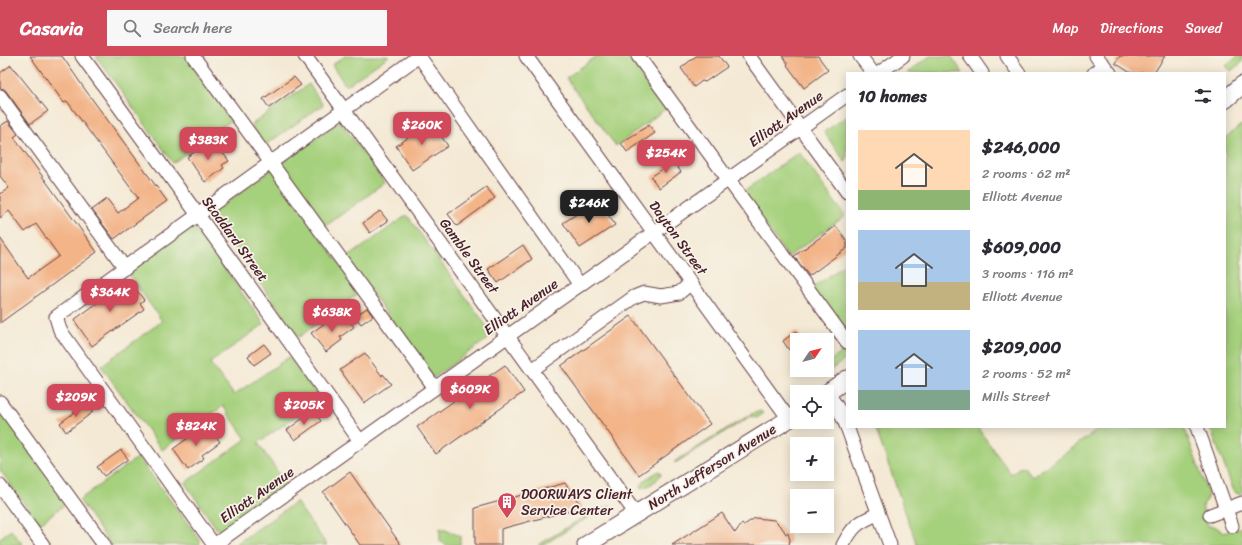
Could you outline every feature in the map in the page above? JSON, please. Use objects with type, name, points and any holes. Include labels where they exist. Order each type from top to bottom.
[{"type":"main road","points":[[1226,99],[1242,85]]},
{"type":"main road","points":[[834,389],[846,380]]},
{"type":"main road","name":"North Jefferson Avenue","points":[[586,545],[790,418]]},
{"type":"street","name":"Stoddard Street","points":[[82,56],[360,441]]},
{"type":"street","points":[[193,56],[435,388]]},
{"type":"street","name":"Gamble Street","points":[[305,56],[636,514]]},
{"type":"street","points":[[214,545],[60,330],[56,318],[419,56],[580,285]]},
{"type":"street","name":"Dayton Street","points":[[526,56],[691,283],[790,412]]},
{"type":"street","points":[[638,56],[846,341]]},
{"type":"street","points":[[749,56],[846,191]]},
{"type":"street","points":[[860,56],[872,72]]},
{"type":"street","points":[[880,72],[903,56]]},
{"type":"street","points":[[970,56],[981,72]]},
{"type":"street","points":[[1007,56],[1018,72]]},
{"type":"street","points":[[0,96],[125,268]]},
{"type":"street","name":"Elliott Avenue","points":[[214,545],[846,97]]},
{"type":"street","points":[[532,370],[634,297],[644,293],[661,296],[679,293],[691,283]]},
{"type":"street","points":[[0,402],[104,545]]},
{"type":"street","points":[[834,402],[846,425]]},
{"type":"street","points":[[847,428],[890,545]]},
{"type":"street","points":[[1197,428],[1232,526]]},
{"type":"street","points":[[0,486],[43,545]]},
{"type":"street","points":[[1210,515],[1242,503]]},
{"type":"street","points":[[843,545],[853,528],[863,520],[878,514]]},
{"type":"street","points":[[853,528],[857,541]]},
{"type":"green space","points":[[96,56],[188,56],[233,119],[173,163]]},
{"type":"green space","points":[[345,56],[389,56],[346,86],[332,65]]},
{"type":"green space","points":[[597,56],[630,56],[668,107],[616,146],[566,78]]},
{"type":"green space","points":[[930,56],[951,56],[962,72],[908,72]]},
{"type":"green space","points":[[1238,56],[1242,56],[1242,62],[1231,71],[1226,66]]},
{"type":"green space","points":[[309,84],[323,105],[265,145],[251,125]]},
{"type":"green space","points":[[846,117],[845,162],[824,132]]},
{"type":"green space","points":[[339,122],[385,183],[324,227],[279,165]]},
{"type":"green space","points":[[1241,125],[1242,126],[1242,495],[1236,493],[1233,489],[1210,428],[1226,428],[1226,137]]},
{"type":"green space","points":[[799,152],[845,216],[788,257],[742,193]]},
{"type":"green space","points":[[272,169],[360,292],[299,337],[213,215],[215,211]]},
{"type":"green space","points":[[407,215],[493,335],[433,378],[347,258]]},
{"type":"green space","points":[[192,228],[197,230],[264,324],[210,363],[234,395],[289,357],[320,399],[258,443],[286,484],[221,531],[216,528],[185,483],[246,439],[223,406],[162,450],[101,366],[162,321],[128,273],[187,230]]},
{"type":"green space","points":[[846,264],[846,336],[811,289]]},
{"type":"green space","points":[[846,350],[846,359],[834,368],[834,358]]},
{"type":"green space","points":[[0,408],[68,502],[39,524],[0,470]]},
{"type":"green space","points":[[761,411],[763,413],[757,418],[751,416],[677,462],[674,462],[751,414]]},
{"type":"green space","points":[[875,428],[978,428],[1011,474],[1020,467],[1024,467],[1032,477],[1099,428],[1184,428],[1208,493],[1206,502],[1202,506],[1208,526],[1216,527],[1223,533],[1242,527],[1242,545],[917,545]]},
{"type":"green space","points":[[138,457],[200,540],[199,545],[111,545],[79,500]]},
{"type":"green space","points":[[659,471],[661,474],[655,481],[650,485],[641,488],[646,479]]},
{"type":"green space","points":[[296,502],[327,545],[236,544]]},
{"type":"green space","points":[[611,505],[605,513],[604,511],[595,513],[543,545],[538,545],[597,509],[602,509]]},
{"type":"green space","points":[[440,528],[460,536],[460,545],[446,545],[440,541]]},
{"type":"green space","points":[[11,530],[23,545],[0,545],[0,538]]},
{"type":"building","points":[[30,56],[62,56],[167,201],[114,239],[92,210],[107,199],[118,213],[138,198],[67,101],[64,103]]},
{"type":"building","points":[[696,56],[719,56],[727,67],[705,82],[702,81],[694,87],[681,68]]},
{"type":"building","points":[[782,56],[818,56],[828,70],[804,88]]},
{"type":"building","points":[[1120,56],[1165,56],[1155,72],[1129,72],[1115,63]]},
{"type":"building","points":[[11,65],[48,111],[30,124],[6,91],[0,88],[0,73]]},
{"type":"building","points":[[294,77],[301,85],[269,108],[263,99]]},
{"type":"building","points":[[8,121],[18,134],[14,137],[97,252],[0,323],[0,238],[28,278],[59,256],[36,224],[25,232],[9,211],[0,218],[0,194],[9,188],[0,176],[0,126]]},
{"type":"building","points":[[431,122],[448,146],[412,170],[396,146]]},
{"type":"building","points":[[649,125],[655,133],[627,152],[621,143]]},
{"type":"building","points":[[213,140],[229,161],[222,165],[224,168],[205,182],[187,157]]},
{"type":"building","points":[[673,161],[681,172],[659,188],[651,177]]},
{"type":"building","points":[[486,187],[495,198],[457,226],[448,214]]},
{"type":"building","points":[[598,200],[615,225],[580,248],[563,223]]},
{"type":"building","points":[[380,211],[388,221],[370,233],[363,223]]},
{"type":"building","points":[[836,226],[846,240],[846,249],[809,276],[794,256]]},
{"type":"building","points":[[523,245],[532,259],[498,283],[488,269]]},
{"type":"building","points":[[129,280],[144,300],[140,303],[144,309],[92,346],[74,320]]},
{"type":"building","points":[[367,308],[373,316],[361,324],[355,316]]},
{"type":"building","points":[[344,314],[354,327],[340,337],[342,340],[326,352],[311,333],[328,321],[331,324]]},
{"type":"building","points":[[631,316],[710,424],[639,475],[561,366]]},
{"type":"building","points":[[790,336],[790,349],[789,350],[783,341]]},
{"type":"building","points":[[264,344],[271,353],[254,365],[248,356]]},
{"type":"building","points":[[365,353],[382,376],[383,374],[391,384],[364,403],[340,370]]},
{"type":"building","points":[[505,365],[524,392],[436,454],[417,427]]},
{"type":"building","points":[[86,404],[93,412],[66,432],[60,423]]},
{"type":"building","points":[[313,411],[321,421],[295,440],[287,430]]},
{"type":"building","points":[[207,424],[220,442],[202,455],[204,458],[188,470],[173,449]]},
{"type":"building","points":[[121,450],[128,459],[104,476],[97,467]]},
{"type":"building","points":[[350,472],[401,545],[360,545],[323,492]]},
{"type":"building","name":"DOORWAYS Client Service Center","points":[[565,483],[582,507],[501,529],[501,545],[475,545],[475,508]]},
{"type":"building","points":[[722,513],[735,533],[742,523],[744,525],[755,518],[774,520],[786,534],[788,533],[790,540],[789,545],[672,545]]},
{"type":"place","name":"DOORWAYS Client Service Center","points":[[507,519]]}]
